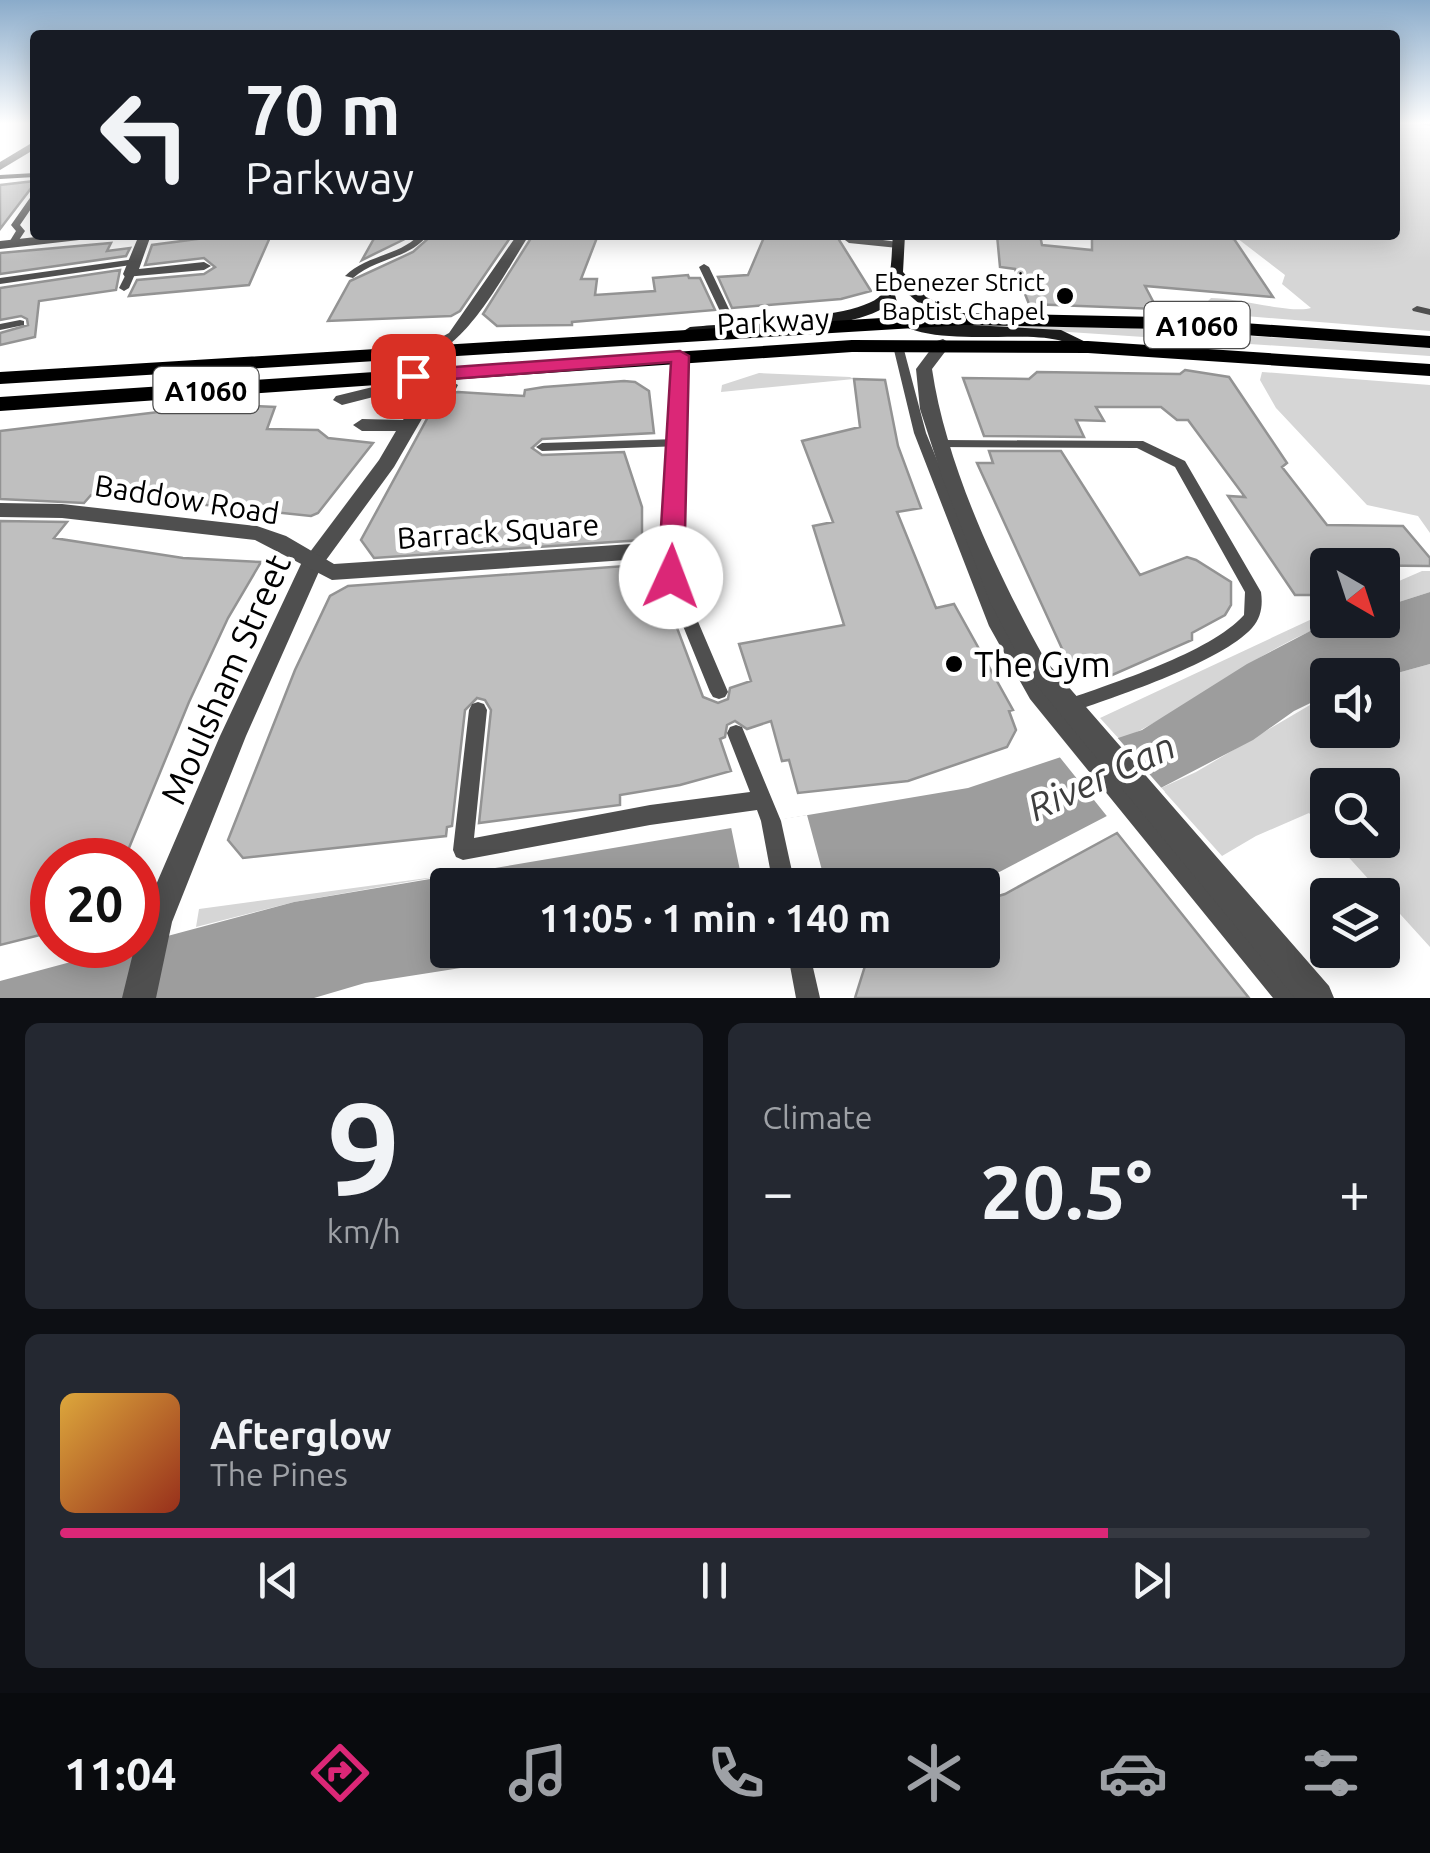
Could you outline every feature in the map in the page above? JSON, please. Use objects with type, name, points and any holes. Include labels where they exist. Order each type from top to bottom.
[{"type":"main road","points":[[898,240],[897,273],[888,295],[892,310],[907,322]]},
{"type":"main road","name":"Parkway","points":[[897,273],[921,300],[964,319]]},
{"type":"main road","name":"Parkway","points":[[646,338],[858,314],[878,307],[888,295]]},
{"type":"main road","name":"Parkway","points":[[0,378],[964,319],[1159,323],[1430,342]]},
{"type":"main road","name":"A1060","points":[[907,322],[938,331],[1061,334],[1088,347]]},
{"type":"main road","name":"Parkway","points":[[0,404],[680,356],[943,344],[1088,347],[1430,370]]},
{"type":"street","points":[[6,245],[47,240]]},
{"type":"street","points":[[143,240],[130,275],[204,266]]},
{"type":"street","points":[[426,352],[454,336],[520,240]]},
{"type":"street","points":[[943,344],[924,369],[929,410],[1001,602],[1037,668],[1069,706],[1082,736],[1293,994]]},
{"type":"street","points":[[672,549],[680,356]]},
{"type":"street","name":"Moulsham Street","points":[[140,998],[156,922],[233,736],[312,564],[388,463],[408,426],[441,386],[386,388],[342,400]]},
{"type":"street","points":[[362,424],[408,426]]},
{"type":"street","name":"Baddow Road","points":[[0,510],[62,511],[257,533],[284,542],[312,564],[332,572],[356,572]]},
{"type":"street","name":"Barrack Square","points":[[356,572],[672,549]]},
{"type":"lane","points":[[0,177],[30,175]]},
{"type":"lane","points":[[6,245],[21,231],[15,226],[30,204]]},
{"type":"lane","points":[[350,276],[366,262],[416,245],[420,240]]},
{"type":"lane","points":[[849,240],[898,240]]},
{"type":"lane","points":[[704,268],[732,326]]},
{"type":"lane","points":[[0,281],[130,275]]},
{"type":"lane","points":[[1417,309],[1430,312]]},
{"type":"lane","points":[[0,327],[20,322]]},
{"type":"lane","points":[[898,346],[920,434],[997,626],[1036,694],[1082,736]]},
{"type":"lane","points":[[542,447],[678,442]]},
{"type":"lane","points":[[942,444],[1139,444],[1180,464],[1253,592],[1256,606],[1248,622],[1234,635],[1140,680],[1069,706]]},
{"type":"lane","points":[[672,549],[671,577],[719,692]]},
{"type":"lane","points":[[478,710],[464,850],[650,815],[767,810]]},
{"type":"lane","points":[[736,733],[767,810],[780,868]]},
{"type":"lane","points":[[802,968],[808,998]]},
{"type":"shaded area","points":[[1400,170],[1430,170],[1430,331],[1209,313],[1205,304],[1211,298],[1311,308],[1282,284],[1285,275],[1240,240],[1400,240]]},
{"type":"shaded area","points":[[964,325],[1131,328],[1430,348],[1430,356]]},
{"type":"shaded area","points":[[1262,372],[1430,385],[1430,533],[1418,516],[1367,505],[1276,408],[1260,380]]},
{"type":"shaded area","points":[[759,373],[854,379],[721,392],[722,385]]},
{"type":"shaded area","points":[[1430,571],[1430,592],[1400,602],[1400,581]]},
{"type":"shaded area","points":[[1310,620],[1310,632],[1120,740],[1100,718]]},
{"type":"shaded area","points":[[1430,664],[1430,947],[1400,914],[1400,878],[1367,878],[1349,858],[1400,858],[1400,768],[1310,768],[1310,814],[1256,836],[1222,856],[1161,788],[1196,772],[1310,705],[1310,748],[1400,748],[1400,672]]},
{"type":"shaded area","points":[[430,878],[294,902],[196,927],[199,909]]},
{"type":"water","name":"River Can","points":[[1430,592],[1430,664],[1400,672],[1400,658],[1310,658],[1310,703],[1253,740],[1000,872],[1000,868],[495,868],[968,788],[1142,730],[1247,664],[1310,631],[1310,638],[1400,638],[1400,602]]},
{"type":"water","points":[[430,879],[430,968],[461,968],[365,983],[314,998],[0,998],[0,981],[48,968],[160,968],[160,938],[294,902]]},
{"type":"pier","points":[[1116,736],[1165,792],[1110,820],[1058,755]]},
{"type":"pier","points":[[807,815],[821,868],[739,868],[731,827]]},
{"type":"building","points":[[30,182],[30,190],[0,229],[0,185]]},
{"type":"building","points":[[190,240],[269,240],[249,285],[129,296],[137,280],[204,274],[215,267],[204,258],[145,265],[152,245]]},
{"type":"building","points":[[373,240],[403,240],[362,260]]},
{"type":"building","points":[[426,240],[509,240],[460,311],[451,316],[328,321],[350,281],[413,252]]},
{"type":"building","points":[[530,240],[596,240],[581,279],[597,279],[595,295],[655,291],[653,278],[688,275],[700,278],[715,310],[572,325],[497,326],[483,314]]},
{"type":"building","points":[[763,240],[839,240],[871,291],[841,299],[732,308],[718,277],[748,275]]},
{"type":"building","points":[[997,240],[1041,240],[1042,245],[1092,250],[1092,240],[1235,240],[1273,297],[1145,286],[1157,309],[1029,304],[1015,269],[1000,267]]},
{"type":"building","points":[[111,243],[107,251],[130,248],[126,256],[0,274],[0,253]]},
{"type":"building","points":[[120,270],[116,290],[39,301],[35,337],[0,345],[0,333],[28,325],[21,316],[0,320],[0,288]]},
{"type":"building","points":[[1185,370],[1229,377],[1287,463],[1282,467],[1327,525],[1403,526],[1430,558],[1430,566],[1400,566],[1400,548],[1310,548],[1310,595],[1295,595],[1228,496],[1245,497],[1188,420],[1177,420],[1161,407],[1096,407],[1104,421],[1076,420],[1084,437],[984,436],[963,378],[1029,379],[1037,372],[1180,374]]},
{"type":"building","points":[[854,379],[885,380],[898,446],[921,508],[897,512],[936,608],[954,604],[1013,710],[1009,711],[1016,730],[1007,747],[908,781],[798,793],[789,760],[782,761],[771,721],[747,729],[735,721],[727,725],[725,737],[720,739],[731,771],[620,795],[620,805],[479,823],[491,710],[485,700],[477,698],[465,710],[452,826],[447,827],[446,836],[243,858],[228,840],[295,670],[330,596],[348,586],[653,564],[703,697],[718,703],[728,699],[730,688],[751,681],[739,644],[844,625],[813,526],[833,522],[802,441],[860,427]]},
{"type":"building","points":[[635,382],[649,391],[654,433],[542,439],[532,448],[542,455],[624,452],[642,507],[642,540],[374,558],[361,540],[440,395],[458,392],[524,396],[525,390],[544,387]]},
{"type":"building","points":[[275,407],[267,429],[318,430],[328,438],[373,443],[318,513],[311,516],[91,495],[84,503],[0,499],[0,431],[192,408]]},
{"type":"building","points":[[989,451],[1061,451],[1140,575],[1187,557],[1196,560],[1231,582],[1231,605],[1225,615],[1192,633],[1192,640],[1110,676],[1075,677],[977,463],[993,463]]},
{"type":"building","points":[[0,521],[67,522],[54,538],[183,558],[261,562],[228,618],[189,702],[133,838],[30,838],[30,938],[0,945]]},
{"type":"building","points":[[1117,833],[1249,998],[855,998],[864,968],[1000,968],[1000,896]]},
{"type":"place","name":"Ebenezer Strict Baptist Chapel","points":[[1065,296]]},
{"type":"place","name":"The Gym","points":[[954,664]]},
{"type":"route","points":[[413,376],[680,356],[671,577]]}]
